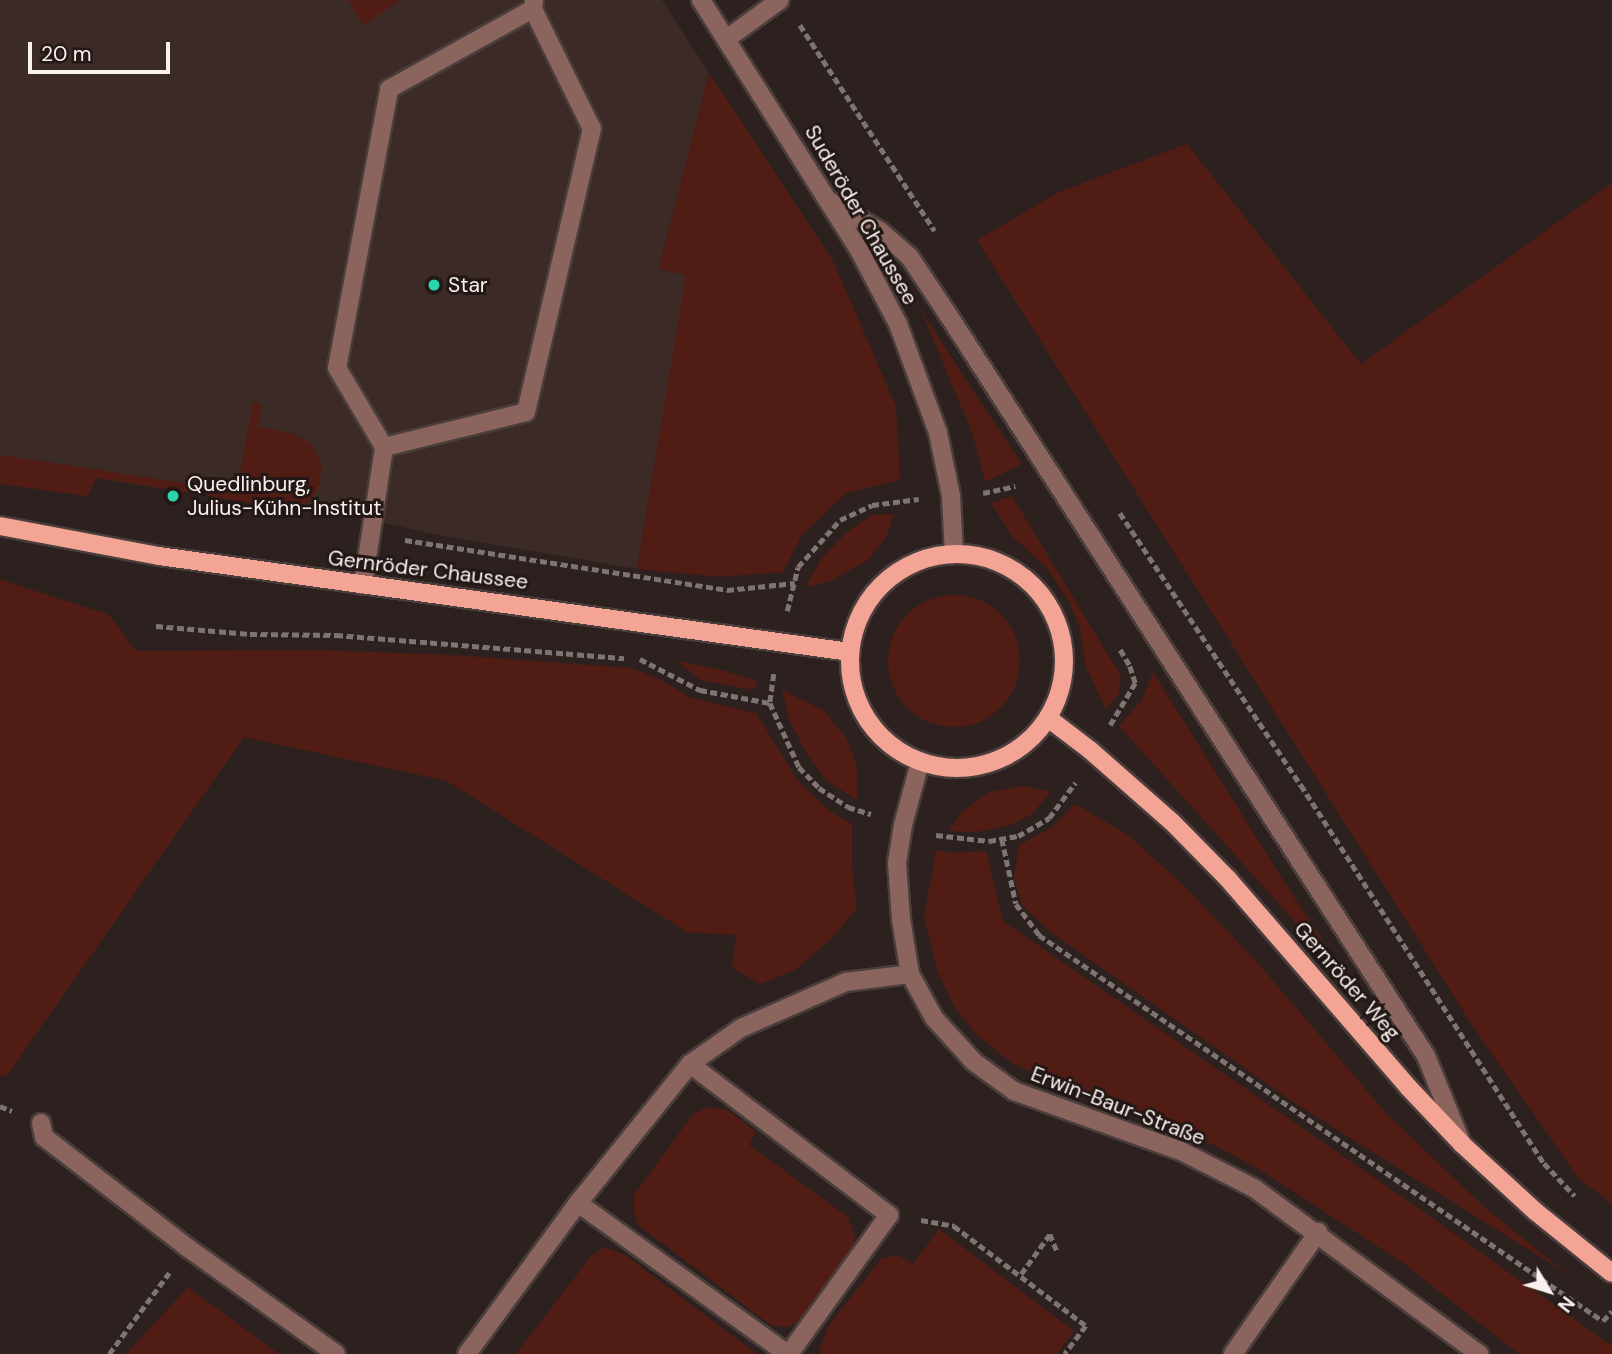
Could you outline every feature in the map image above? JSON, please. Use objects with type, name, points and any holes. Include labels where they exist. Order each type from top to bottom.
[{"type":"main road","name":"Gernröder Chaussee","points":[[0,526],[159,556],[363,585],[495,600],[850,652]]},
{"type":"main road","points":[[954,553],[983,557],[1008,567],[1030,582],[1047,603],[1059,627],[1064,654],[1059,694],[1048,718],[1021,747],[998,760],[959,768],[920,762],[888,743],[870,724],[854,690],[850,652],[855,628],[865,606],[889,578],[920,561],[954,553]]},
{"type":"main road","name":"Gernröder Weg","points":[[1048,718],[1148,799],[1228,879],[1408,1087],[1462,1144],[1546,1221],[1612,1273]]},
{"type":"street","name":"Suderöder Chaussee","points":[[701,0],[728,38],[830,201],[898,324],[938,433],[951,496],[954,553]]},
{"type":"street","points":[[728,38],[780,0]]},
{"type":"street","points":[[363,585],[384,447],[337,368],[389,89],[533,4],[592,129],[526,412],[384,447]]},
{"type":"street","points":[[830,201],[880,231],[909,256],[1426,1056],[1462,1144]]},
{"type":"street","name":"Erwin-Baur-Straße","points":[[920,762],[903,825],[897,863],[901,919],[911,974],[934,1018],[974,1062],[1014,1091],[1181,1151],[1254,1188],[1318,1232],[1479,1354]]},
{"type":"street","points":[[467,1354],[578,1203],[690,1063],[741,1028],[846,982],[911,974]]},
{"type":"street","points":[[578,1203],[788,1354],[889,1215],[690,1063]]},
{"type":"street","points":[[41,1123],[44,1137],[188,1248],[336,1354]]},
{"type":"street","points":[[1233,1354],[1318,1232]]},
{"type":"path","points":[[780,0],[795,17],[940,239]]},
{"type":"path","points":[[989,492],[1015,486],[1047,468]]},
{"type":"path","points":[[1015,486],[1023,497]]},
{"type":"path","points":[[792,591],[798,567],[840,520],[872,505],[915,499]]},
{"type":"path","points":[[1117,508],[1301,785],[1544,1163],[1577,1199]]},
{"type":"path","points":[[372,535],[727,590],[795,583]]},
{"type":"path","points":[[156,626],[250,634],[336,635],[642,659],[700,690],[770,703]]},
{"type":"path","points":[[939,836],[989,841],[1002,839],[1018,836],[1049,818],[1070,793],[1090,750],[1114,720],[1135,683],[1129,665],[1115,642]]},
{"type":"path","points":[[771,685],[770,703],[799,767],[819,788],[848,807],[864,812]]},
{"type":"path","points":[[1002,839],[1016,904],[1039,935],[1603,1321],[1612,1311]]},
{"type":"path","points":[[889,1215],[954,1226],[1021,1274],[1086,1326],[1065,1354]]},
{"type":"path","points":[[1021,1274],[1050,1234],[1057,1251]]},
{"type":"path","points":[[109,1354],[188,1248]]},
{"type":"shaded area","points":[[0,0],[662,0],[709,73],[659,269],[687,275],[637,569],[438,535],[305,505],[291,509],[0,463]]},
{"type":"shaded area","points":[[348,0],[399,0],[364,26]]},
{"type":"shaded area","points":[[709,73],[832,259],[896,406],[900,480],[846,493],[802,535],[783,572],[719,577],[637,569],[686,275],[659,269]]},
{"type":"shaded area","points":[[1187,144],[1361,364],[1612,183],[1612,1204],[1579,1179],[1474,1028],[977,240],[1059,192]]},
{"type":"shaded area","points":[[921,310],[1022,464],[985,482],[973,435]]},
{"type":"shaded area","points":[[253,402],[262,404],[258,427],[295,434],[311,444],[322,464],[319,489],[305,505],[291,509],[97,478],[87,496],[0,484],[0,455],[237,491]]},
{"type":"shaded area","points":[[1012,496],[1121,676],[1119,693],[1106,709],[1086,667],[1080,629],[1069,601],[1047,568],[1012,536],[991,503]]},
{"type":"shaded area","points":[[894,514],[886,537],[868,560],[831,581],[805,587],[822,558],[845,534],[871,515]]},
{"type":"shaded area","points":[[0,579],[109,615],[136,651],[319,650],[452,655],[631,668],[659,679],[691,698],[756,713],[798,781],[828,810],[852,824],[852,870],[857,909],[830,940],[795,970],[760,984],[732,968],[736,935],[687,932],[447,781],[244,737],[6,1077],[0,1075]]},
{"type":"shaded area","points":[[954,595],[979,600],[1001,614],[1015,636],[1020,661],[1015,686],[1001,708],[979,722],[954,727],[929,722],[907,708],[893,686],[888,661],[893,636],[907,614],[929,600]]},
{"type":"shaded area","points":[[677,661],[758,681],[753,690],[700,680]]},
{"type":"shaded area","points":[[1153,672],[1352,985],[1119,726],[1142,700]]},
{"type":"shaded area","points":[[782,690],[823,710],[845,736],[857,766],[857,800],[828,782],[807,754],[790,722]]},
{"type":"shaded area","points":[[1024,786],[1051,792],[1031,815],[1011,825],[977,832],[948,831],[962,812],[989,792]]},
{"type":"shaded area","points":[[1075,804],[1127,834],[1184,886],[1257,962],[1386,1113],[1483,1206],[1566,1273],[1299,1106],[1049,931],[1021,904],[1014,875],[1019,845],[1051,828]]},
{"type":"shaded area","points":[[936,850],[953,853],[986,851],[1003,921],[1421,1210],[1612,1346],[1612,1354],[1519,1354],[1403,1263],[1264,1172],[1214,1145],[1146,1116],[1057,1084],[1012,1063],[975,1033],[954,1006],[937,970],[924,917]]},
{"type":"shaded area","points":[[708,1107],[728,1110],[756,1132],[749,1145],[848,1217],[855,1236],[853,1252],[803,1320],[788,1327],[772,1326],[638,1225],[634,1212],[634,1195],[693,1114]]},
{"type":"shaded area","points":[[939,1229],[1074,1331],[1057,1354],[820,1354],[829,1325],[881,1259],[898,1255],[913,1264]]},
{"type":"shaded area","points":[[604,1247],[625,1255],[757,1354],[516,1354],[591,1256]]},
{"type":"shaded area","points":[[188,1287],[279,1354],[126,1354]]},
{"type":"place","name":"Star","points":[[434,285]]},
{"type":"place","name":"Quedlinburg, Julius-Kühn-Institut","points":[[173,496]]}]
